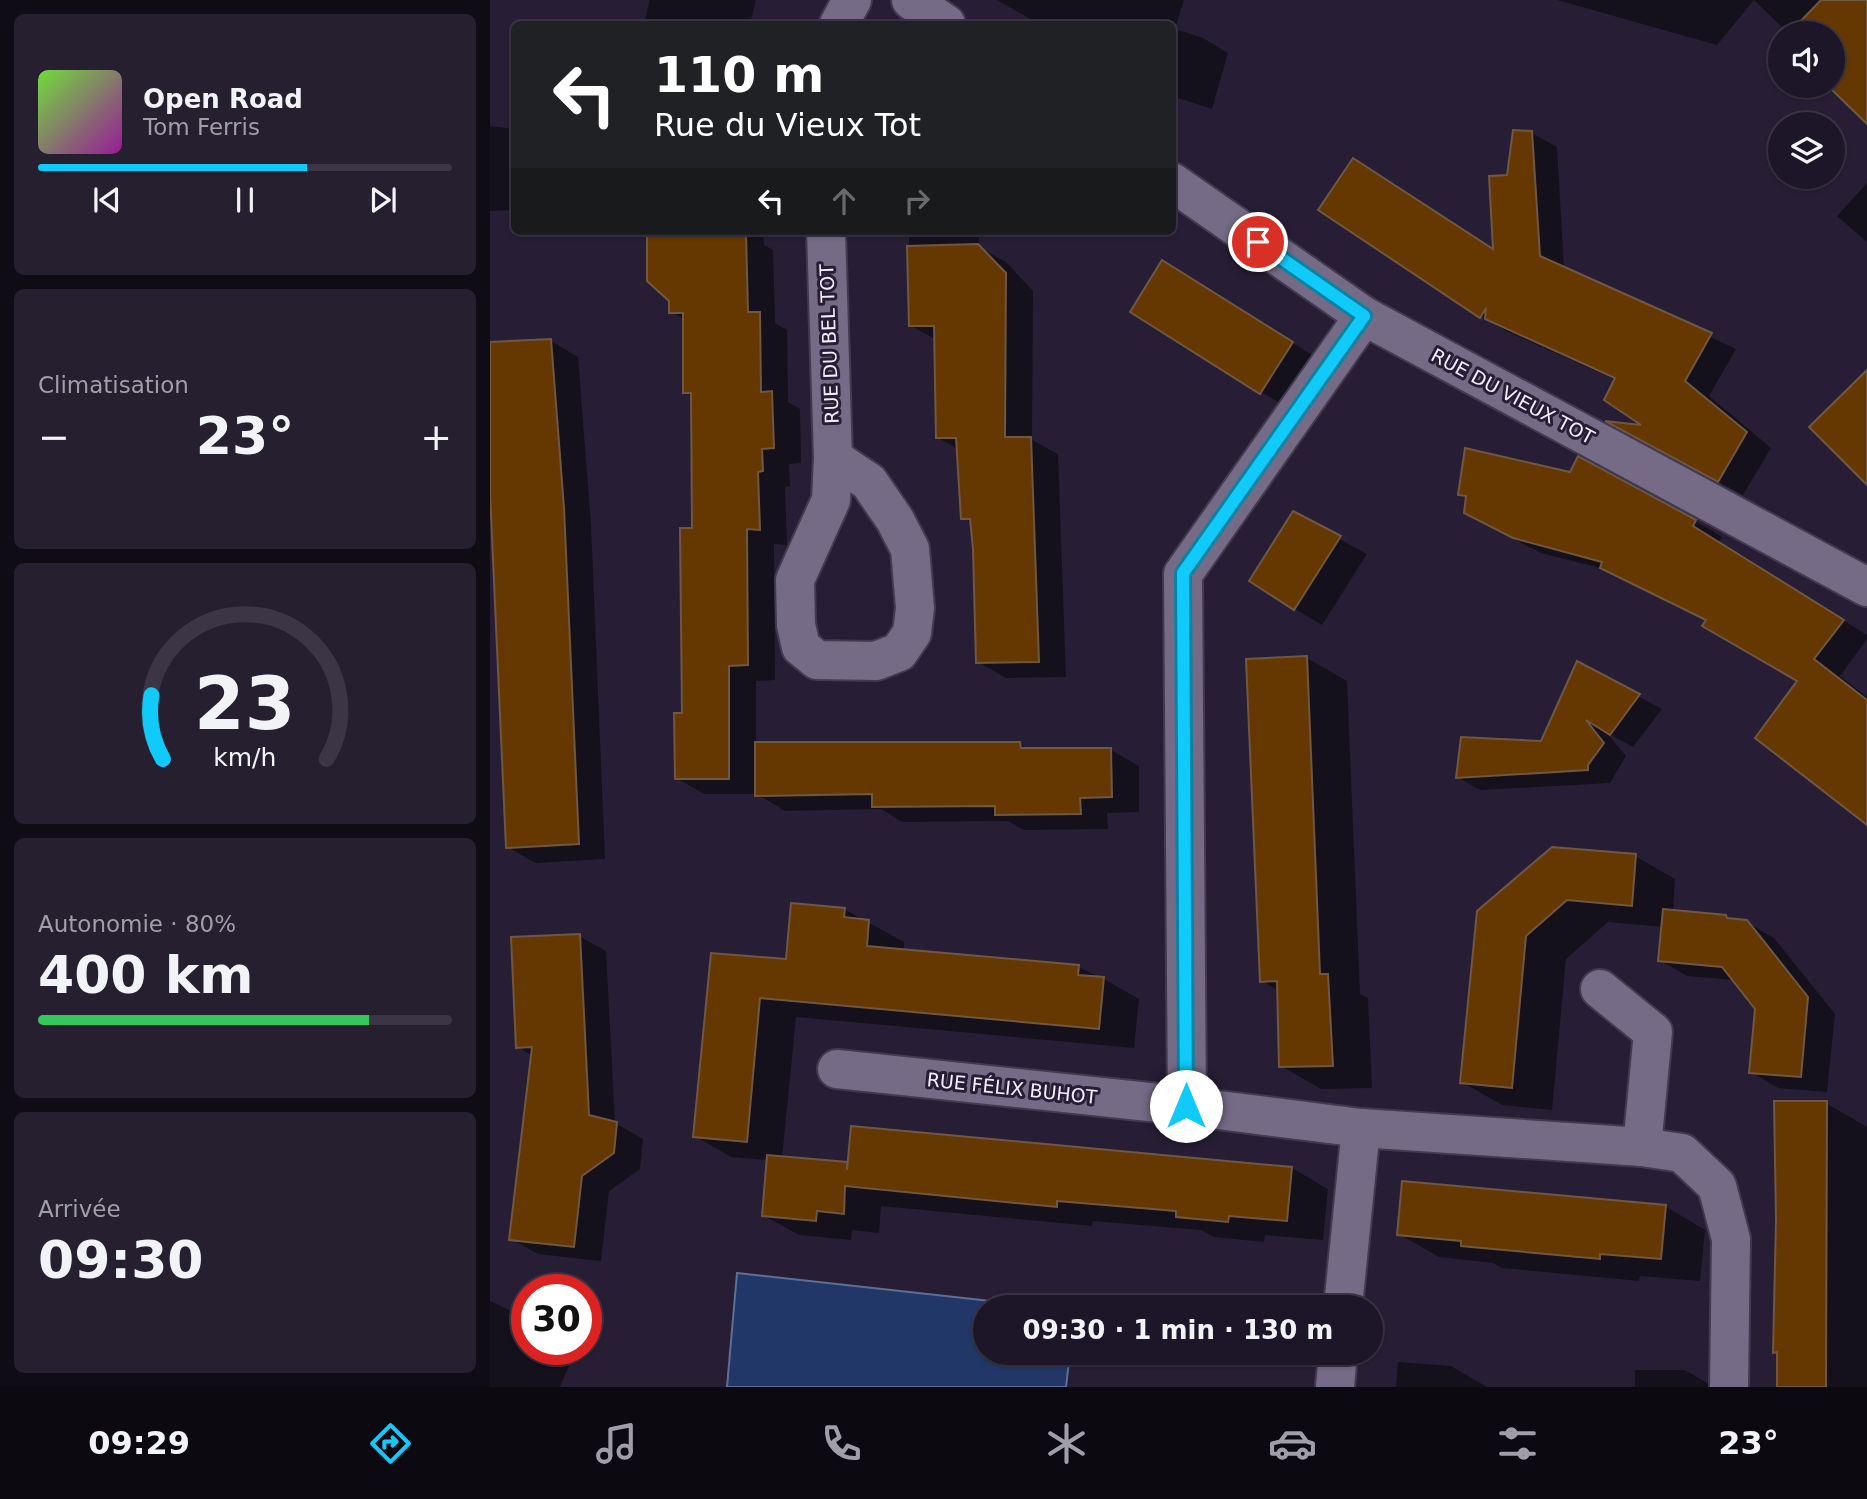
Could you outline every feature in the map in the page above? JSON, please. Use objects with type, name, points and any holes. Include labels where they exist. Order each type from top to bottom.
[{"type":"street","points":[[841,21],[852,0]]},
{"type":"street","points":[[911,0],[942,21]]},
{"type":"street","name":"RUE DU VIEUX TOT","points":[[1176,185],[1364,316],[1867,587]]},
{"type":"street","name":"RUE DU BEL TOT","points":[[826,235],[833,458],[831,500],[795,580],[796,625],[801,647],[817,660],[876,661],[899,652],[912,633],[915,608],[910,550],[895,520],[869,482],[833,458]]},
{"type":"street","points":[[1186,1106],[1183,573],[1364,316]]},
{"type":"street","points":[[1600,989],[1653,1032],[1642,1147]]},
{"type":"street","name":"RUE FÉLIX BUHOT","points":[[836,1069],[1186,1106],[1361,1128],[1642,1147],[1682,1153],[1717,1186],[1731,1239],[1729,1387]]},
{"type":"street","points":[[1344,1295],[1361,1128]]},
{"type":"street","points":[[1335,1387],[1337,1365]]},
{"type":"water","points":[[737,1273],[973,1299],[973,1365],[1069,1365],[1066,1387],[727,1387]]},
{"type":"building","points":[[1821,0],[1867,0],[1867,124],[1840,98],[1845,98],[1845,21],[1801,21]]},
{"type":"building","points":[[1513,130],[1532,131],[1540,256],[1712,333],[1685,381],[1747,432],[1718,482],[1605,421],[1641,425],[1604,400],[1615,378],[1485,319],[1486,308],[1480,318],[1318,210],[1353,158],[1493,249],[1489,176],[1507,175]]},
{"type":"building","points":[[647,235],[746,235],[748,312],[760,312],[761,392],[772,391],[774,448],[762,449],[763,471],[758,472],[760,530],[747,529],[748,665],[729,666],[729,779],[675,779],[674,713],[682,713],[680,528],[692,528],[691,393],[683,393],[683,313],[669,313],[669,301],[647,281]]},
{"type":"building","points":[[978,244],[1006,273],[1005,437],[1031,437],[1039,662],[976,663],[973,549],[970,519],[961,519],[956,438],[936,438],[934,326],[909,326],[907,246]]},
{"type":"building","points":[[1162,260],[1293,342],[1260,394],[1130,312]]},
{"type":"building","points":[[551,339],[564,508],[579,844],[506,848],[490,492],[490,342]]},
{"type":"building","points":[[1867,370],[1867,485],[1809,427]]},
{"type":"building","points":[[1465,448],[1570,472],[1578,456],[1696,520],[1693,526],[1844,620],[1814,659],[1867,700],[1867,825],[1755,738],[1797,681],[1702,626],[1706,620],[1600,568],[1602,562],[1513,538],[1464,513],[1466,496],[1458,495]]},
{"type":"building","points":[[1293,511],[1341,536],[1294,610],[1249,581]]},
{"type":"building","points":[[1307,656],[1320,974],[1328,974],[1333,1066],[1279,1067],[1277,981],[1260,982],[1246,659]]},
{"type":"building","points":[[1577,661],[1640,694],[1610,735],[1586,720],[1604,743],[1588,765],[1588,770],[1456,778],[1461,737],[1541,741]]},
{"type":"building","points":[[755,742],[1020,742],[1021,748],[1111,748],[1112,797],[1080,798],[1081,814],[995,815],[995,806],[872,807],[872,794],[755,796]]},
{"type":"building","points":[[1552,847],[1636,854],[1632,906],[1567,900],[1526,936],[1512,1088],[1460,1083],[1477,911]]},
{"type":"building","points":[[791,903],[845,908],[844,917],[869,920],[867,946],[1079,965],[1078,975],[1104,977],[1099,1029],[760,998],[747,1142],[693,1137],[711,953],[786,959]]},
{"type":"building","points":[[1663,909],[1726,915],[1727,918],[1747,920],[1808,997],[1801,1077],[1749,1073],[1755,1009],[1722,967],[1658,961]]},
{"type":"building","points":[[580,934],[589,1115],[617,1122],[614,1153],[582,1176],[574,1247],[509,1240],[532,1047],[516,1048],[511,937]]},
{"type":"building","points":[[1774,1101],[1827,1101],[1826,1387],[1777,1387],[1777,1352],[1773,1353],[1776,1220]]},
{"type":"building","points":[[851,1126],[1292,1167],[1287,1221],[1229,1216],[1228,1222],[1176,1217],[1176,1211],[1057,1201],[1057,1207],[845,1186],[844,1214],[817,1211],[816,1221],[762,1216],[767,1155],[847,1162],[847,1170]]},
{"type":"building","points":[[1402,1181],[1666,1205],[1661,1259],[1600,1254],[1600,1259],[1461,1246],[1461,1241],[1397,1235]]},
{"type":"route","points":[[1186,1106],[1183,573],[1364,316],[1258,242]]}]
